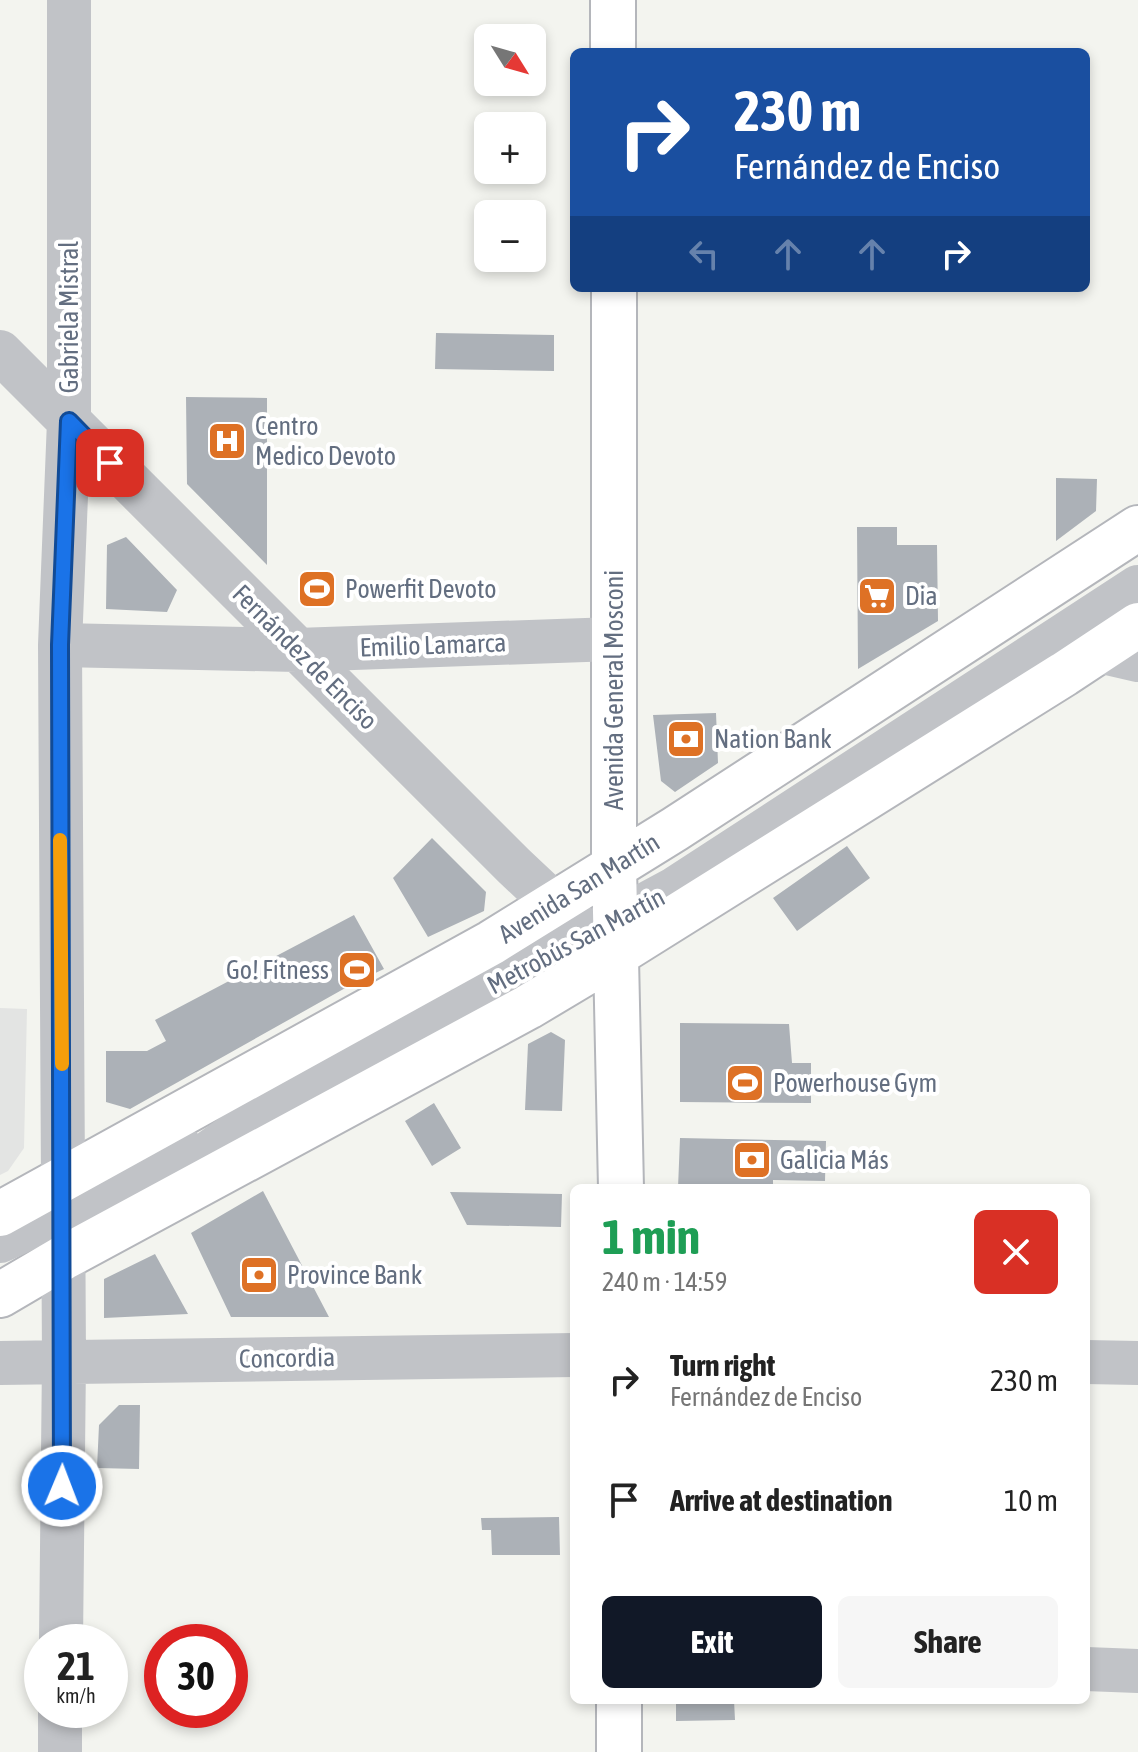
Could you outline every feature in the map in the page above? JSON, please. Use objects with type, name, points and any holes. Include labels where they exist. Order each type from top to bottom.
[{"type":"main road","points":[[613,0],[613,48]]},
{"type":"main road","name":"Avenida General Mosconi","points":[[614,292],[614,639],[596,915],[621,1184]]},
{"type":"main road","name":"Avenida San Martín","points":[[0,1214],[63,1221],[517,1013],[596,915],[675,829],[1138,528]]},
{"type":"main road","name":"Avenida San Martín","points":[[0,1295],[63,1221],[491,943],[596,915],[1118,656],[1138,625]]},
{"type":"main road","points":[[619,1704],[619,1752]]},
{"type":"street","name":"Gabriela Mistral","points":[[61,1624],[64,1360],[60,645],[69,421],[69,0]]},
{"type":"street","name":"Fernández de Enciso","points":[[0,352],[297,650],[596,915]]},
{"type":"street","name":"Metrobús San Martín","points":[[0,1270],[63,1221],[109,1176],[596,915],[691,859],[901,724],[960,676],[1138,559]]},
{"type":"street","name":"Metrobús San Martín","points":[[596,915],[676,888],[1138,587]]},
{"type":"street","name":"Emilio Lamarca","points":[[60,645],[297,650],[614,639]]},
{"type":"street","name":"Metrobús San Martín","points":[[0,1241],[63,1221]]},
{"type":"street","name":"Concordia","points":[[0,1363],[570,1355]]},
{"type":"street","points":[[1090,1362],[1138,1363]]},
{"type":"street","points":[[1090,1669],[1138,1671]]},
{"type":"street","points":[[60,1728],[60,1752]]},
{"type":"shaded area","points":[[0,1008],[27,1009],[24,1148],[8,1171],[0,1175]]},
{"type":"building","points":[[436,333],[554,335],[554,371],[435,369]]},
{"type":"building","name":"Centro Medico Devoto","points":[[186,397],[267,398],[267,565],[187,484]]},
{"type":"building","points":[[1056,478],[1097,479],[1096,511],[1056,541]]},
{"type":"building","points":[[857,527],[897,527],[897,545],[937,545],[938,621],[858,669]]},
{"type":"building","points":[[126,537],[177,590],[167,612],[106,609],[107,545]]},
{"type":"building","name":"Nation Bank","points":[[716,713],[718,763],[675,792],[661,781],[653,715]]},
{"type":"building","points":[[432,838],[486,892],[484,911],[428,937],[393,878]]},
{"type":"building","points":[[847,846],[870,878],[797,931],[773,898]]},
{"type":"building","points":[[354,915],[384,969],[130,1109],[106,1102],[106,1051],[147,1051],[166,1041],[155,1020]]},
{"type":"building","points":[[680,1023],[789,1024],[792,1063],[811,1063],[811,1103],[680,1102]]},
{"type":"building","points":[[551,1032],[565,1040],[562,1111],[525,1110],[528,1044]]},
{"type":"building","points":[[434,1103],[461,1148],[432,1166],[405,1121]]},
{"type":"building","name":"Galicia Más","points":[[680,1138],[826,1141],[825,1181],[678,1184]]},
{"type":"building","name":"Province Bank","points":[[263,1191],[329,1317],[231,1317],[191,1233]]},
{"type":"building","points":[[450,1192],[562,1194],[561,1227],[467,1225]]},
{"type":"building","points":[[155,1254],[188,1314],[104,1318],[104,1279]]},
{"type":"building","points":[[119,1405],[140,1405],[139,1469],[97,1468],[99,1425]]},
{"type":"building","points":[[559,1517],[560,1555],[492,1555],[491,1530],[482,1530],[481,1518]]},
{"type":"building","points":[[676,1704],[734,1704],[735,1720],[676,1721]]},
{"type":"slow traffic","points":[[60,840],[62,1064]]},
{"type":"place","name":"Centro Medico Devoto","points":[[227,441]]},
{"type":"place","name":"Powerfit Devoto","points":[[317,589]]},
{"type":"place","name":"Dia","points":[[877,596]]},
{"type":"place","name":"Nation Bank","points":[[686,739]]},
{"type":"place","name":"Go! Fitness","points":[[357,970]]},
{"type":"place","name":"Powerhouse Gym","points":[[745,1083]]},
{"type":"place","name":"Galicia Más","points":[[752,1160]]},
{"type":"place","name":"Province Bank","points":[[259,1275]]},
{"type":"route","points":[[62,1486],[60,645],[69,421],[110,463]]}]
